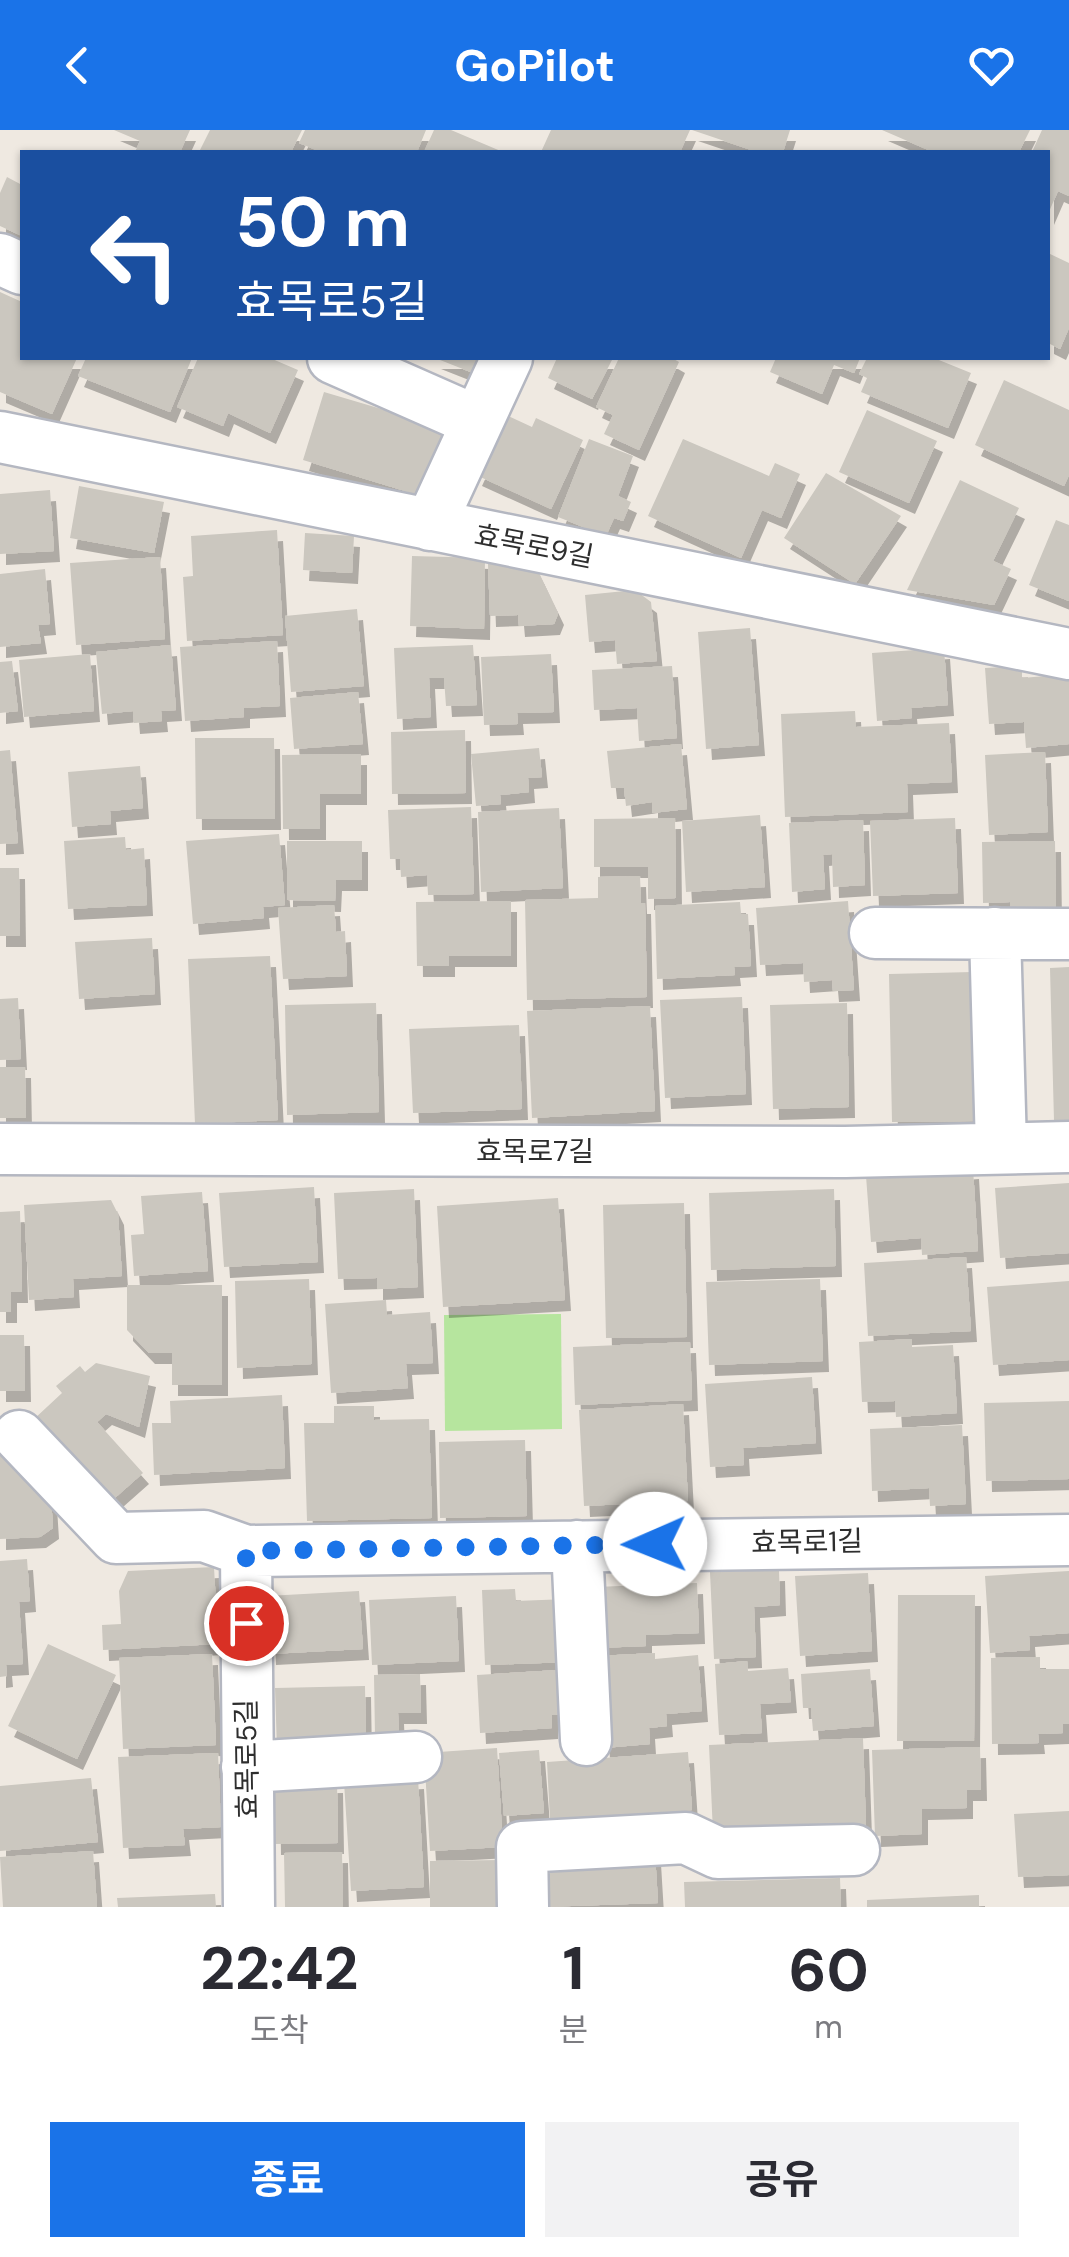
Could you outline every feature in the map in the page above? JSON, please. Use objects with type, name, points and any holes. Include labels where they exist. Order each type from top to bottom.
[{"type":"street","points":[[332,360],[476,422]]},
{"type":"street","points":[[430,525],[506,360]]},
{"type":"street","name":"효목로9길","points":[[0,437],[1069,654]]},
{"type":"street","points":[[875,933],[1069,934]]},
{"type":"street","points":[[995,933],[1001,1148]]},
{"type":"street","name":"효목로7길","points":[[0,1150],[845,1152],[1069,1147]]},
{"type":"street","name":"효목로1길","points":[[20,1436],[116,1538],[204,1536],[246,1551],[1069,1540]]},
{"type":"street","points":[[577,1546],[586,1740]]},
{"type":"street","name":"효목로5길","points":[[246,1551],[249,1907]]},
{"type":"street","points":[[248,1767],[416,1757]]},
{"type":"street","points":[[523,1907],[522,1847],[686,1838],[718,1853],[854,1850]]},
{"type":"green space","points":[[561,1314],[562,1429],[445,1431],[444,1315]]},
{"type":"building","points":[[114,130],[190,130],[181,150],[136,150],[140,141]]},
{"type":"building","points":[[210,130],[302,130],[292,150],[200,150]]},
{"type":"building","points":[[305,130],[426,130],[418,150],[316,150],[299,143]]},
{"type":"building","points":[[434,130],[451,130],[498,150],[425,150]]},
{"type":"building","points":[[551,130],[690,130],[681,150],[542,150]]},
{"type":"building","points":[[692,130],[790,130],[784,150],[751,150]]},
{"type":"building","points":[[882,130],[1030,130],[1020,150],[928,150]]},
{"type":"building","points":[[1042,130],[1069,130],[1069,196],[1058,191],[1050,209],[1050,150],[1033,150]]},
{"type":"building","points":[[7,177],[20,184],[20,235],[0,226],[0,193]]},
{"type":"building","points":[[1050,254],[1069,263],[1069,328],[1060,349],[1050,344]]},
{"type":"building","points":[[0,292],[20,301],[20,360],[76,360],[52,414],[0,392]]},
{"type":"building","points":[[85,360],[191,360],[170,412],[78,376]]},
{"type":"building","points":[[197,360],[275,360],[298,370],[270,433],[228,413],[223,426],[177,407]]},
{"type":"building","points":[[440,360],[479,360],[473,373]]},
{"type":"building","points":[[556,360],[612,360],[592,399],[548,378]]},
{"type":"building","points":[[618,360],[679,362],[639,450],[604,434],[613,415],[596,407]]},
{"type":"building","points":[[775,360],[859,360],[854,373],[834,365],[822,394],[770,372]]},
{"type":"building","points":[[866,360],[939,360],[971,373],[948,428],[861,392],[867,378],[859,374]]},
{"type":"building","points":[[1004,380],[1069,410],[1069,475],[1064,486],[975,445]]},
{"type":"building","points":[[324,392],[449,429],[428,498],[303,460]]},
{"type":"building","points":[[867,410],[937,441],[909,503],[839,472]]},
{"type":"building","points":[[504,414],[532,427],[536,418],[583,440],[551,509],[476,475]]},
{"type":"building","points":[[589,439],[633,456],[618,496],[631,502],[623,521],[614,518],[606,536],[558,517]]},
{"type":"building","points":[[683,439],[769,476],[775,463],[800,474],[781,518],[762,510],[741,558],[648,516]]},
{"type":"building","points":[[826,473],[901,516],[855,584],[784,538]]},
{"type":"building","points":[[960,480],[1019,508],[993,561],[1011,569],[994,605],[907,590]]},
{"type":"building","points":[[79,486],[164,502],[154,553],[70,538]]},
{"type":"building","points":[[50,490],[54,551],[0,554],[0,494]]},
{"type":"building","points":[[1056,520],[1069,525],[1069,601],[1029,585]]},
{"type":"building","points":[[277,530],[283,635],[187,641],[183,577],[193,576],[191,536]]},
{"type":"building","points":[[305,533],[354,536],[352,573],[303,570]]},
{"type":"building","points":[[412,556],[485,558],[484,629],[410,626]]},
{"type":"building","points":[[160,557],[165,639],[76,645],[70,563]]},
{"type":"building","points":[[533,562],[558,614],[554,624],[519,626],[518,615],[490,616],[488,564]]},
{"type":"building","points":[[45,569],[50,624],[38,625],[41,643],[0,647],[0,574]]},
{"type":"building","points":[[635,590],[651,602],[657,661],[617,664],[615,640],[589,642],[585,595]]},
{"type":"building","points":[[357,609],[364,686],[291,692],[285,616]]},
{"type":"building","points":[[750,628],[759,745],[706,749],[698,632]]},
{"type":"building","points":[[277,641],[280,706],[244,708],[244,717],[185,721],[180,647]]},
{"type":"building","points":[[171,645],[176,710],[161,711],[162,721],[134,723],[133,711],[102,714],[96,652]]},
{"type":"building","points":[[473,645],[477,705],[446,706],[444,678],[429,678],[431,717],[397,719],[394,648]]},
{"type":"building","points":[[944,648],[948,705],[911,708],[912,718],[877,721],[872,653]]},
{"type":"building","points":[[90,654],[94,711],[24,717],[19,660]]},
{"type":"building","points":[[551,654],[554,712],[517,713],[518,724],[484,725],[481,657]]},
{"type":"building","points":[[12,661],[18,711],[0,713],[0,662]]},
{"type":"building","points":[[672,666],[677,738],[639,741],[637,708],[594,710],[592,670]]},
{"type":"building","points":[[1022,666],[1022,678],[1069,674],[1069,744],[1026,748],[1024,722],[989,724],[985,668]]},
{"type":"building","points":[[358,692],[363,744],[294,749],[290,698]]},
{"type":"building","points":[[855,711],[856,727],[949,723],[952,782],[907,784],[908,812],[785,817],[781,714]]},
{"type":"building","points":[[465,730],[466,793],[392,794],[391,732]]},
{"type":"building","points":[[195,738],[274,738],[275,819],[196,819]]},
{"type":"building","points":[[681,744],[687,809],[652,813],[652,802],[626,806],[624,788],[611,788],[607,751]]},
{"type":"building","points":[[539,748],[542,777],[528,778],[529,792],[500,795],[501,804],[476,806],[471,754]]},
{"type":"building","points":[[10,750],[18,843],[0,844],[0,751]]},
{"type":"building","points":[[1045,752],[1048,832],[989,835],[985,755]]},
{"type":"building","points":[[361,754],[361,794],[320,794],[320,829],[283,829],[282,755]]},
{"type":"building","points":[[140,766],[143,808],[110,811],[111,824],[72,827],[68,772]]},
{"type":"building","points":[[471,807],[474,894],[428,895],[427,875],[401,877],[400,859],[390,859],[388,810]]},
{"type":"building","points":[[559,808],[563,888],[481,892],[478,812]]},
{"type":"building","points":[[760,815],[765,887],[686,892],[682,821]]},
{"type":"building","points":[[675,818],[676,898],[648,899],[648,867],[594,867],[594,819]]},
{"type":"building","points":[[955,818],[958,893],[873,896],[870,821]]},
{"type":"building","points":[[863,820],[865,885],[833,887],[832,854],[823,855],[825,889],[792,892],[789,823]]},
{"type":"building","points":[[279,834],[285,905],[263,907],[264,918],[193,924],[186,841]]},
{"type":"building","points":[[125,837],[126,850],[144,848],[147,905],[68,909],[64,841]]},
{"type":"building","points":[[287,841],[362,841],[362,880],[336,880],[335,901],[287,900]]},
{"type":"building","points":[[1055,841],[1056,912],[1011,914],[1010,902],[983,903],[982,842]]},
{"type":"building","points":[[0,868],[19,868],[20,936],[0,936]]},
{"type":"building","points":[[640,876],[641,903],[645,903],[647,997],[527,1000],[525,900],[598,898],[598,877]]},
{"type":"building","points":[[511,901],[511,956],[449,956],[449,966],[417,966],[416,902]]},
{"type":"building","points":[[848,901],[854,990],[833,991],[832,980],[804,982],[803,963],[760,965],[756,908]]},
{"type":"building","points":[[740,902],[741,914],[748,914],[751,966],[734,967],[735,975],[657,979],[655,906]]},
{"type":"building","points":[[334,905],[336,932],[345,931],[347,976],[283,979],[278,908]]},
{"type":"building","points":[[152,938],[155,994],[79,999],[75,942]]},
{"type":"building","points":[[270,956],[278,1120],[195,1124],[188,959]]},
{"type":"building","points":[[1069,967],[1069,1120],[1054,1121],[1050,968]]},
{"type":"building","points":[[973,972],[977,1121],[892,1122],[889,974]]},
{"type":"building","points":[[742,997],[746,1094],[665,1098],[660,1000]]},
{"type":"building","points":[[18,998],[21,1059],[0,1060],[0,999]]},
{"type":"building","points":[[376,1003],[379,1112],[287,1115],[285,1005]]},
{"type":"building","points":[[847,1003],[849,1107],[773,1109],[770,1005]]},
{"type":"building","points":[[650,1006],[655,1111],[532,1118],[527,1011]]},
{"type":"building","points":[[519,1025],[522,1109],[413,1113],[409,1029]]},
{"type":"building","points":[[0,1067],[25,1067],[26,1118],[0,1118]]},
{"type":"building","points":[[973,1168],[978,1251],[922,1255],[921,1238],[871,1242],[866,1176]]},
{"type":"building","points":[[1069,1183],[1069,1253],[1000,1258],[995,1188]]},
{"type":"building","points":[[314,1187],[318,1262],[224,1267],[219,1193]]},
{"type":"building","points":[[414,1189],[418,1287],[377,1289],[377,1278],[338,1279],[334,1193]]},
{"type":"building","points":[[834,1189],[836,1266],[711,1270],[709,1193]]},
{"type":"building","points":[[202,1192],[208,1271],[134,1276],[131,1235],[144,1234],[141,1196]]},
{"type":"building","points":[[558,1198],[565,1300],[443,1307],[437,1206]]},
{"type":"building","points":[[111,1200],[118,1214],[122,1276],[73,1279],[74,1297],[29,1300],[24,1205]]},
{"type":"building","points":[[684,1203],[687,1337],[606,1338],[603,1205]]},
{"type":"building","points":[[20,1211],[22,1292],[11,1292],[11,1312],[0,1312],[0,1212]]},
{"type":"building","points":[[966,1257],[971,1331],[868,1336],[864,1263]]},
{"type":"building","points":[[309,1279],[312,1364],[237,1368],[235,1281]]},
{"type":"building","points":[[820,1279],[823,1361],[709,1365],[706,1282]]},
{"type":"building","points":[[1069,1281],[1069,1360],[993,1365],[987,1287]]},
{"type":"building","points":[[127,1285],[222,1285],[222,1385],[172,1385],[172,1353],[149,1353],[127,1330]]},
{"type":"building","points":[[386,1300],[387,1315],[430,1312],[433,1363],[406,1364],[408,1388],[331,1393],[325,1304]]},
{"type":"building","points":[[0,1335],[24,1335],[25,1391],[0,1391]]},
{"type":"building","points":[[912,1339],[912,1347],[953,1345],[957,1413],[896,1417],[895,1401],[862,1402],[859,1342]]},
{"type":"building","points":[[690,1342],[692,1400],[575,1405],[573,1347]]},
{"type":"building","points":[[96,1363],[150,1376],[139,1427],[106,1414],[97,1422],[143,1473],[108,1504],[33,1420],[62,1393],[56,1386],[80,1366],[85,1372]]},
{"type":"building","points":[[812,1377],[816,1443],[743,1448],[744,1465],[710,1467],[705,1384]]},
{"type":"building","points":[[282,1395],[285,1468],[154,1475],[152,1423],[171,1423],[170,1401]]},
{"type":"building","points":[[1069,1401],[1069,1479],[986,1481],[984,1403]]},
{"type":"building","points":[[683,1404],[688,1501],[584,1506],[579,1410]]},
{"type":"building","points":[[334,1406],[374,1406],[374,1420],[429,1419],[432,1518],[307,1521],[304,1423],[334,1423]]},
{"type":"building","points":[[962,1425],[966,1504],[930,1506],[929,1488],[872,1491],[870,1429]]},
{"type":"building","points":[[525,1440],[527,1516],[440,1518],[439,1442]]},
{"type":"building","points":[[0,1444],[51,1497],[53,1528],[40,1537],[0,1539]]},
{"type":"building","points":[[27,1559],[30,1601],[19,1602],[23,1664],[6,1665],[7,1676],[0,1677],[0,1561]]},
{"type":"building","points":[[214,1567],[218,1644],[103,1650],[102,1625],[121,1624],[119,1591],[128,1571]]},
{"type":"building","points":[[779,1570],[780,1605],[754,1607],[756,1657],[714,1659],[710,1572]]},
{"type":"building","points":[[1069,1571],[1069,1633],[1029,1636],[1030,1650],[990,1653],[985,1576]]},
{"type":"building","points":[[868,1573],[872,1651],[800,1656],[795,1576]]},
{"type":"building","points":[[697,1583],[699,1633],[646,1635],[646,1646],[597,1648],[595,1587]]},
{"type":"building","points":[[515,1589],[516,1601],[567,1599],[569,1662],[485,1665],[482,1590]]},
{"type":"building","points":[[359,1591],[363,1649],[270,1654],[267,1596]]},
{"type":"building","points":[[898,1595],[975,1595],[974,1741],[897,1741]]},
{"type":"building","points":[[456,1596],[459,1661],[372,1665],[369,1600]]},
{"type":"building","points":[[48,1644],[116,1675],[77,1759],[8,1726]]},
{"type":"building","points":[[655,1653],[655,1659],[698,1655],[702,1711],[666,1714],[667,1726],[649,1728],[650,1744],[604,1748],[597,1656]]},
{"type":"building","points":[[212,1654],[216,1745],[123,1749],[119,1658]]},
{"type":"building","points":[[1040,1657],[1040,1669],[1069,1669],[1069,1724],[1063,1724],[1063,1733],[1038,1734],[1039,1743],[992,1744],[991,1658]]},
{"type":"building","points":[[747,1661],[748,1671],[788,1668],[791,1702],[760,1704],[762,1733],[719,1735],[715,1664]]},
{"type":"building","points":[[574,1669],[576,1713],[552,1715],[552,1728],[480,1733],[477,1675]]},
{"type":"building","points":[[870,1669],[874,1726],[813,1731],[811,1708],[803,1708],[801,1674]]},
{"type":"building","points":[[420,1674],[421,1713],[398,1713],[399,1736],[375,1737],[374,1675]]},
{"type":"building","points":[[365,1686],[366,1747],[277,1749],[275,1688]]},
{"type":"building","points":[[863,1738],[866,1826],[713,1833],[709,1745]]},
{"type":"building","points":[[980,1747],[981,1790],[967,1790],[967,1808],[922,1809],[922,1834],[875,1836],[872,1750]]},
{"type":"building","points":[[497,1748],[503,1847],[430,1851],[424,1753]]},
{"type":"building","points":[[539,1750],[544,1813],[504,1816],[499,1753]]},
{"type":"building","points":[[688,1752],[692,1810],[550,1819],[547,1762]]},
{"type":"building","points":[[218,1753],[221,1827],[183,1829],[185,1845],[123,1848],[118,1757]]},
{"type":"building","points":[[91,1778],[98,1842],[0,1851],[0,1786]]},
{"type":"building","points":[[418,1778],[424,1887],[351,1891],[344,1782]]},
{"type":"building","points":[[337,1782],[338,1843],[275,1844],[274,1783]]},
{"type":"building","points":[[1069,1811],[1069,1875],[1018,1877],[1014,1814]]},
{"type":"building","points":[[93,1851],[97,1907],[3,1907],[0,1857]]},
{"type":"building","points":[[342,1852],[343,1907],[285,1907],[284,1853]]},
{"type":"building","points":[[655,1853],[658,1903],[542,1907],[539,1860]]},
{"type":"building","points":[[501,1860],[502,1907],[430,1907],[430,1861]]},
{"type":"building","points":[[840,1878],[841,1907],[685,1907],[684,1882]]},
{"type":"building","points":[[215,1894],[216,1907],[118,1907],[117,1898]]},
{"type":"building","points":[[979,1895],[979,1907],[867,1907],[867,1900]]},
{"type":"route","points":[[246,1623],[246,1551],[655,1544]]}]
